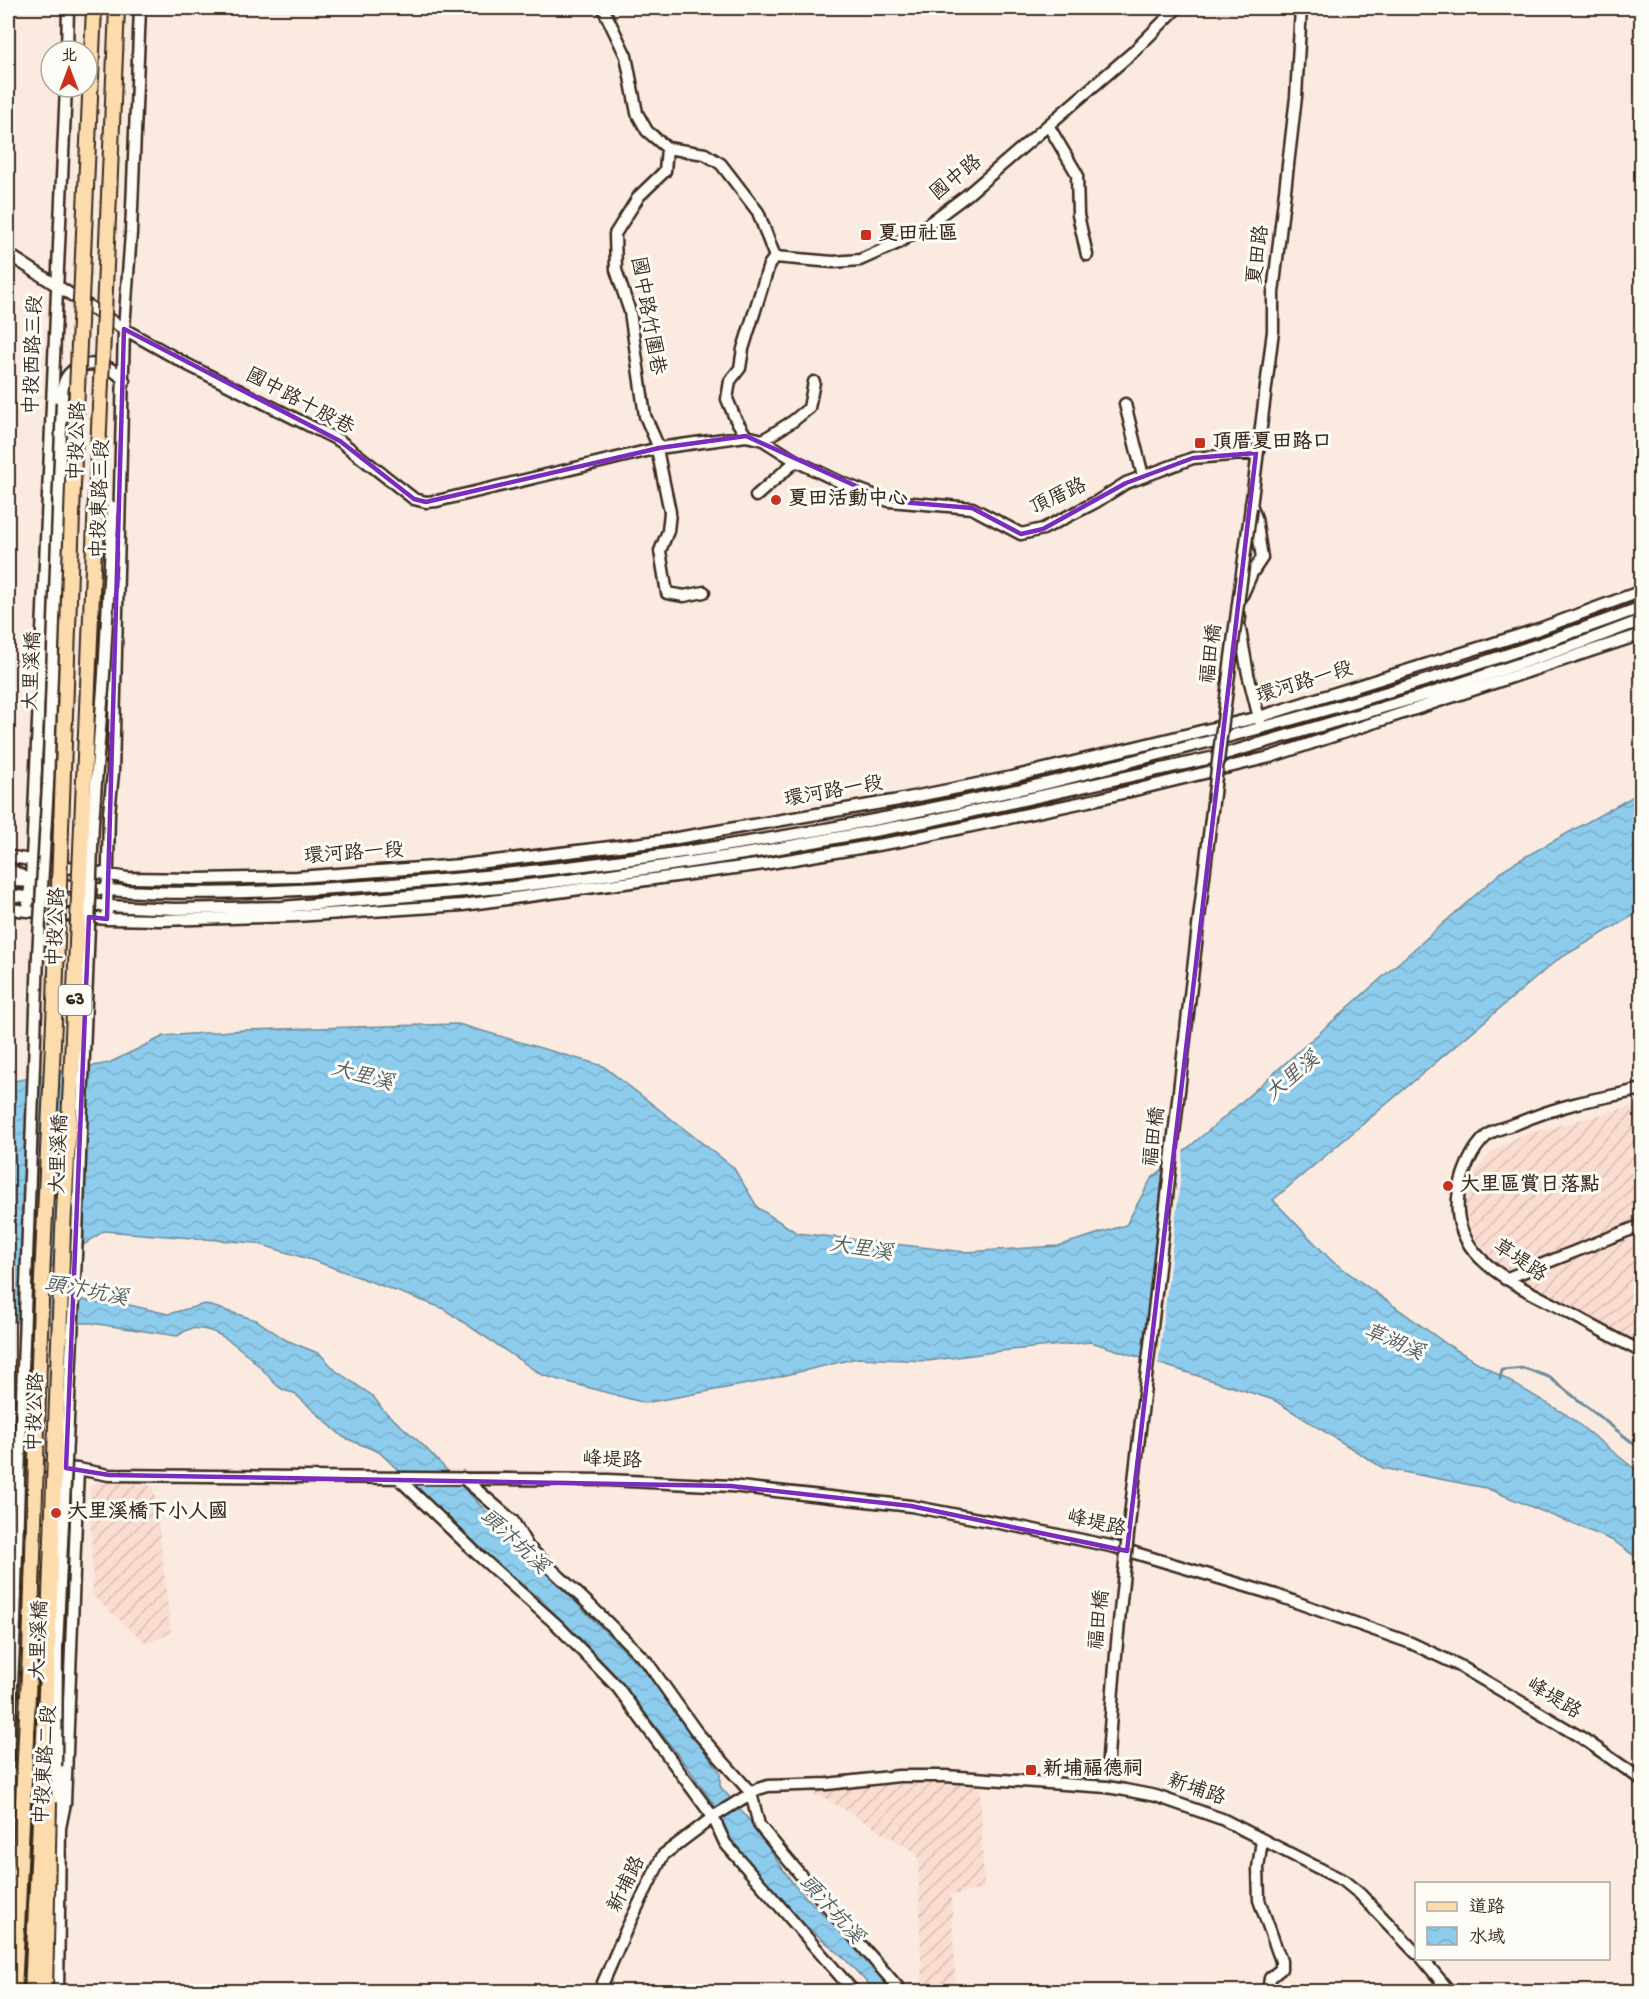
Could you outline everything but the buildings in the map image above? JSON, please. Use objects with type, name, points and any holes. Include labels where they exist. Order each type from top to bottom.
[{"type":"main road","name":"中投公路","points":[[14,1992],[27,1726],[41,1301],[94,8]]},
{"type":"main road","name":"中投公路","points":[[32,1992],[117,8]]},
{"type":"main road","points":[[44,1717],[50,1819],[45,1992]]},
{"type":"main road","points":[[8,1824],[27,1726]]},
{"type":"street","points":[[67,39],[68,8]]},
{"type":"street","name":"中投東路三段","points":[[107,919],[124,328],[131,233],[140,8]]},
{"type":"street","points":[[603,8],[626,56],[637,113],[647,131],[667,148],[705,154],[721,164],[758,212],[775,257],[769,265],[743,349],[740,368],[730,381],[727,399],[746,436],[659,448]]},
{"type":"street","name":"國中路","points":[[775,257],[833,262],[860,260],[896,244],[927,225],[967,195],[1132,53],[1177,8]]},
{"type":"street","name":"夏田路","points":[[1251,505],[1273,331],[1273,293],[1296,97],[1301,8]]},
{"type":"street","name":"中投西路三段","points":[[28,912],[65,99]]},
{"type":"street","points":[[1048,125],[1077,174],[1078,215],[1087,255]]},
{"type":"street","name":"國中路竹圍巷","points":[[667,148],[665,171],[639,196],[615,234],[616,270],[630,312],[645,416],[659,448],[658,454],[670,512],[668,531],[660,551],[667,593],[684,596],[704,592]]},
{"type":"street","name":"國中路十股巷","points":[[8,254],[124,328],[188,365],[340,441],[414,499],[426,502],[437,501],[659,448]]},
{"type":"street","points":[[55,356],[62,402]]},
{"type":"street","points":[[62,402],[63,385],[69,374],[80,366],[97,364],[111,368],[124,381]]},
{"type":"street","points":[[763,440],[793,422],[809,408],[814,382]]},
{"type":"street","name":"大里溪橋","points":[[8,1769],[62,402]]},
{"type":"street","points":[[1125,404],[1143,476]]},
{"type":"street","name":"頂厝路","points":[[746,436],[763,440],[796,461],[842,483],[889,501],[972,508],[1021,534],[1043,529],[1096,502],[1126,483],[1193,458],[1256,453]]},
{"type":"street","name":"大里溪橋","points":[[60,1828],[56,1766],[57,1647],[77,1234],[92,835],[113,507],[122,453]]},
{"type":"street","points":[[756,496],[796,461]]},
{"type":"street","points":[[1251,505],[1256,518],[1262,558],[1241,595],[1239,624],[1248,674],[1270,757]]},
{"type":"street","name":"福田橋","points":[[1107,1787],[1115,1659],[1168,1185],[1251,505]]},
{"type":"street","name":"環河路一段","points":[[8,856],[127,879],[297,877],[461,865],[660,840],[881,803],[1012,777],[1259,717],[1539,629],[1641,591]]},
{"type":"street","name":"環河路一段","points":[[8,881],[31,881],[108,890],[207,894],[316,889],[458,879],[624,860],[755,840],[890,817],[1032,787],[1262,729],[1550,640],[1641,607]]},
{"type":"street","points":[[8,895],[107,906],[175,909],[282,907],[512,887],[763,851],[929,821],[1211,758],[1432,693],[1581,643],[1641,620]]},
{"type":"street","points":[[8,909],[107,919],[171,920],[296,916],[451,906],[658,880],[901,841],[1098,799],[1270,757],[1641,634]]},
{"type":"street","name":"環河路一段","points":[[8,868],[31,881]]},
{"type":"street","name":"草堤路","points":[[1641,1089],[1549,1110],[1492,1132],[1474,1152],[1465,1169],[1460,1184],[1458,1217],[1462,1232],[1472,1250],[1505,1279],[1641,1352]]},
{"type":"street","points":[[1505,1279],[1641,1225]]},
{"type":"street","points":[[8,1471],[8,1464],[78,1469],[109,1475],[463,1478],[513,1521],[528,1547],[647,1662],[696,1731],[747,1796],[759,1825],[902,1992]]},
{"type":"street","name":"中投東路二段","points":[[58,1992],[60,1828],[65,1791],[78,1469]]},
{"type":"street","points":[[398,1478],[476,1553],[557,1625],[599,1671],[618,1688],[714,1816],[725,1843],[854,1992]]},
{"type":"street","name":"峰堤路","points":[[463,1478],[608,1480],[719,1485],[796,1492],[911,1506],[1114,1547],[1276,1595],[1411,1643],[1458,1665],[1573,1733],[1641,1780]]},
{"type":"street","name":"新埔路","points":[[599,1992],[663,1855],[714,1816],[768,1786],[827,1784],[899,1776],[981,1778],[1107,1787],[1156,1796],[1194,1808],[1222,1819],[1344,1881],[1360,1894],[1415,1952]]},
{"type":"street","points":[[8,1832],[60,1828]]},
{"type":"street","points":[[1262,1840],[1258,1868],[1259,1900],[1281,1961],[1281,1969],[1270,1978],[1268,1992]]},
{"type":"street","points":[[1423,1960],[1450,1992]]},
{"type":"highlighted area","points":[[124,329],[340,441],[414,499],[426,502],[659,448],[746,436],[889,501],[972,508],[1021,534],[1043,529],[1126,483],[1193,458],[1256,453],[1127,1551],[911,1506],[731,1486],[109,1475],[66,1468],[89,917],[107,919]]},
{"type":"shaded area","points":[[1641,1104],[1641,1347],[1505,1269],[1479,1244],[1471,1231],[1465,1207],[1471,1182],[1491,1152],[1519,1136]]},
{"type":"shaded area","points":[[100,1481],[154,1486],[171,1633],[147,1644],[93,1596],[90,1487]]},
{"type":"shaded area","points":[[918,1781],[980,1783],[984,1889],[951,1895],[956,1991],[922,1991],[918,1854],[825,1798],[805,1792]]},
{"type":"water","points":[[1641,792],[1641,911],[1557,960],[1273,1200],[1332,1261],[1448,1345],[1567,1415],[1641,1474],[1641,1561],[1614,1541],[1486,1488],[1383,1468],[1274,1400],[1091,1342],[928,1361],[857,1358],[753,1383],[645,1403],[542,1375],[442,1308],[315,1261],[256,1243],[104,1231],[34,1279],[89,1302],[112,1305],[121,1303],[168,1314],[205,1304],[256,1320],[286,1340],[320,1354],[336,1371],[373,1396],[383,1410],[423,1445],[518,1545],[646,1672],[720,1772],[720,1786],[749,1820],[794,1885],[853,1944],[895,1991],[875,1991],[842,1956],[805,1925],[732,1843],[714,1805],[618,1678],[540,1599],[497,1564],[379,1452],[343,1437],[294,1393],[278,1386],[236,1345],[218,1334],[190,1329],[177,1336],[91,1323],[8,1322],[8,1082],[109,1063],[164,1036],[245,1030],[458,1024],[603,1066],[733,1167],[758,1208],[797,1233],[965,1252],[1058,1246],[1126,1225],[1151,1179],[1507,867]]},
{"type":"pier","points":[[1184,1148],[1158,1367],[1141,1361],[1164,1164]]},
{"type":"waterway","points":[[1500,1379],[1502,1370],[1524,1368],[1549,1377],[1642,1450]]},
{"type":"place","name":"夏田社區","points":[[866,235]]},
{"type":"place","name":"頂厝夏田路口","points":[[1200,443]]},
{"type":"place","name":"夏田活動中心","points":[[776,500]]},
{"type":"place","name":"大里區賞日落點","points":[[1448,1186]]},
{"type":"place","name":"大里溪橋下小人國","points":[[56,1513]]},
{"type":"place","name":"新埔福德祠","points":[[1031,1770]]},
{"type":"water label","name":"大里溪","points":[[362,1078]]},
{"type":"water label","name":"大里溪","points":[[1294,1078]]},
{"type":"water label","name":"大里溪","points":[[861,1251]]},
{"type":"water label","name":"頭汴坑溪","points":[[86,1293]]},
{"type":"water label","name":"草湖溪","points":[[1393,1344]]},
{"type":"water label","name":"頭汴坑溪","points":[[513,1543]]},
{"type":"water label","name":"頭汴坑溪","points":[[830,1911]]}]
